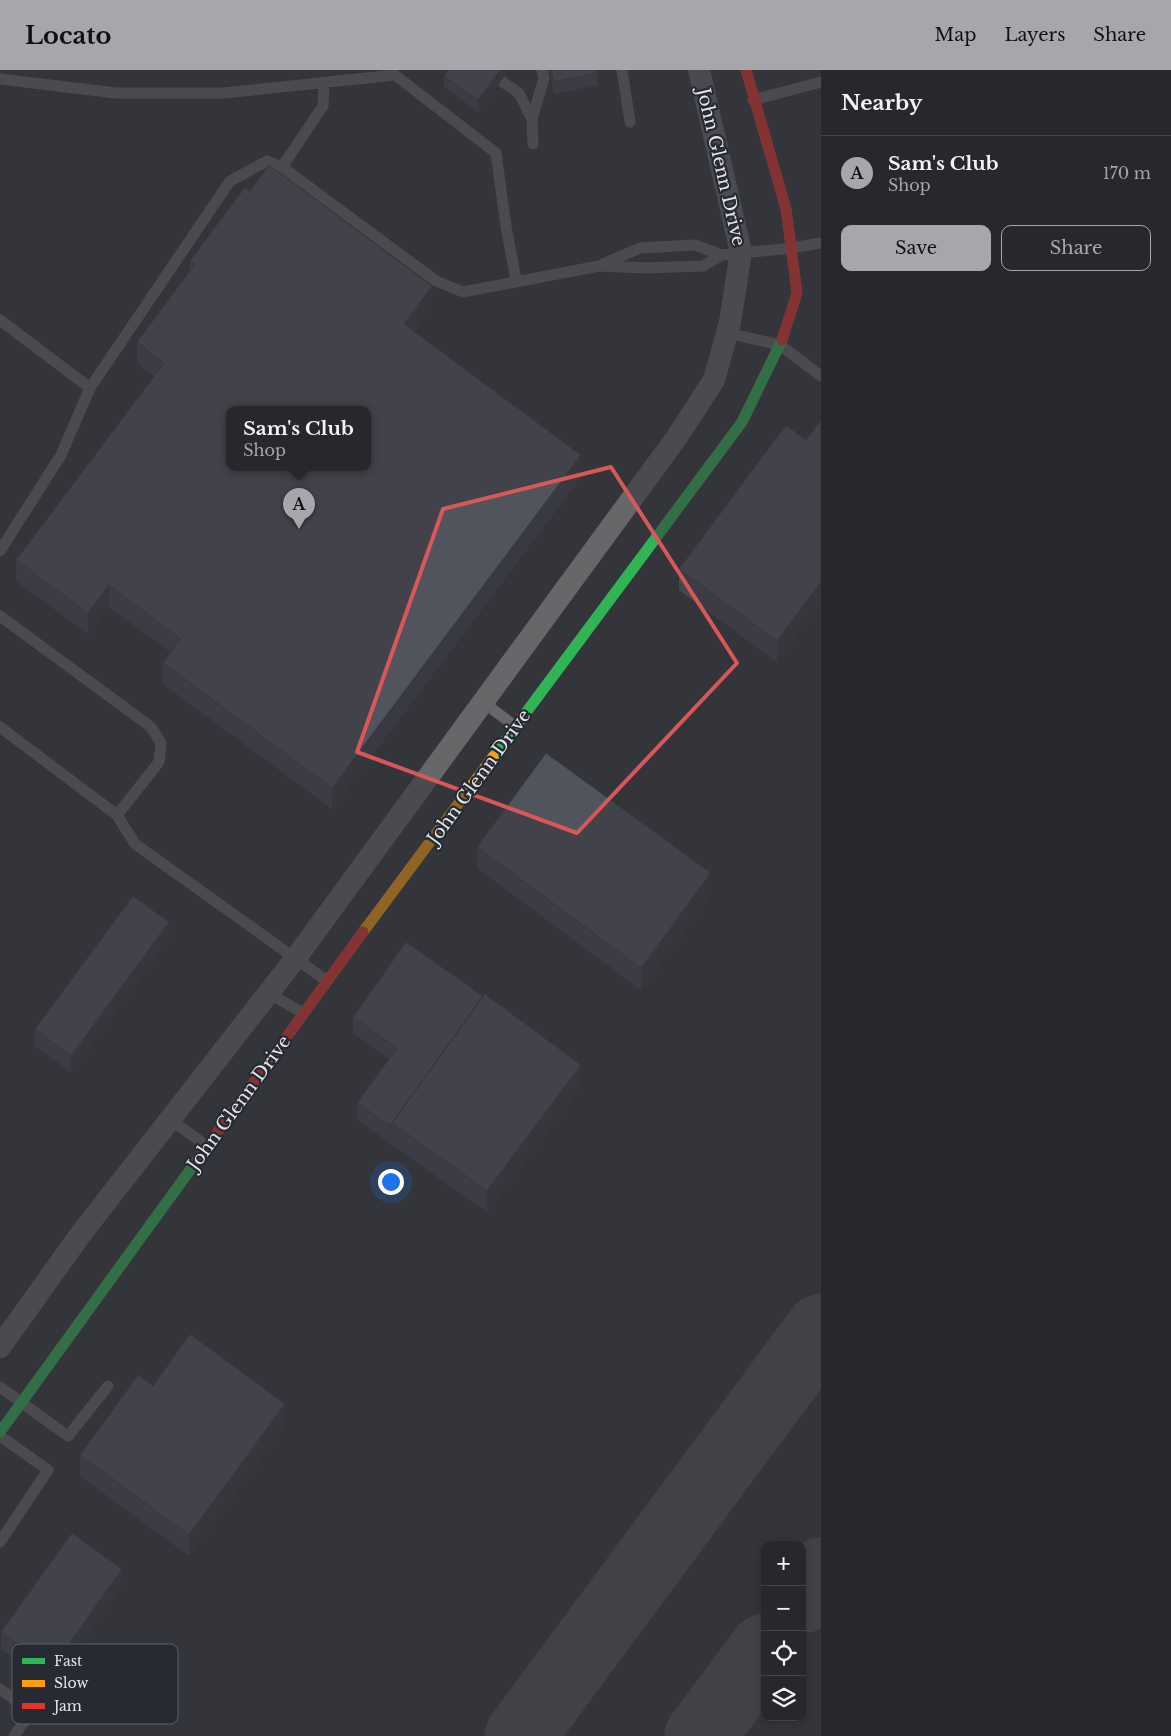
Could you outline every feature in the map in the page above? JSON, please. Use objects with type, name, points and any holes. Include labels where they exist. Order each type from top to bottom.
[{"type":"street","name":"John Glenn Drive","points":[[0,1347],[80,1234],[295,959],[677,437],[714,380],[727,333],[732,254],[699,70]]},
{"type":"street","name":"John Glenn Drive","points":[[0,1432],[327,982],[742,422],[780,346],[798,293],[786,209],[746,70]]},
{"type":"lane","points":[[485,70],[519,93],[532,119]]},
{"type":"lane","points":[[533,144],[532,119],[544,78],[542,70]]},
{"type":"lane","points":[[622,70],[630,122]]},
{"type":"lane","points":[[0,79],[116,93],[224,93],[324,84],[396,72],[496,153],[516,280]]},
{"type":"lane","points":[[754,100],[821,82]]},
{"type":"lane","points":[[282,167],[323,106],[324,84]]},
{"type":"lane","points":[[0,551],[61,455],[90,388],[230,181],[267,161],[282,167],[436,281],[463,292],[516,280],[599,266],[645,268],[703,266],[732,254],[821,243]]},
{"type":"lane","points":[[599,266],[640,248],[695,244],[732,254]]},
{"type":"lane","points":[[0,320],[90,388]]},
{"type":"lane","points":[[727,333],[780,346],[821,376]]},
{"type":"lane","points":[[0,616],[151,727],[161,743],[159,762],[118,815]]},
{"type":"lane","points":[[483,702],[516,727]]},
{"type":"lane","points":[[0,728],[118,815],[135,844],[327,982]]},
{"type":"lane","points":[[268,993],[304,1014]]},
{"type":"lane","points":[[170,1120],[208,1148]]},
{"type":"lane","points":[[0,1387],[68,1436],[108,1386]]},
{"type":"lane","points":[[0,1436],[48,1470],[0,1542]]},
{"type":"lane","points":[[0,1689],[12,1698]]},
{"type":"lane","points":[[14,1736],[22,1724]]},
{"type":"highlighted area","points":[[611,467],[737,663],[577,833],[357,752],[443,509]]},
{"type":"building","points":[[448,70],[500,70],[478,100],[444,76]]},
{"type":"building","points":[[551,70],[597,70],[598,73],[554,82]]},
{"type":"building","points":[[269,165],[432,286],[404,324],[581,455],[332,788],[163,663],[181,639],[109,585],[88,613],[16,560],[164,363],[137,342],[195,264],[190,261],[245,187],[250,191]]},
{"type":"building","points":[[821,420],[821,582],[777,641],[679,569],[786,425],[806,440]]},
{"type":"building","points":[[546,753],[711,873],[641,968],[477,847]]},
{"type":"building","points":[[133,896],[169,922],[71,1056],[35,1029]]},
{"type":"building","points":[[406,942],[483,996],[392,1123],[392,1127],[357,1103],[397,1048],[353,1017]]},
{"type":"building","points":[[485,994],[581,1065],[487,1191],[392,1123]]},
{"type":"building","points":[[190,1334],[285,1404],[189,1535],[80,1455],[138,1375],[153,1386]]},
{"type":"building","points":[[72,1533],[122,1569],[69,1644],[18,1644],[1,1632]]},
{"type":"taxiway","points":[[520,1736],[821,1329]]},
{"type":"taxiway","points":[[806,1593],[821,1573]]},
{"type":"taxiway","points":[[700,1736],[761,1654]]},
{"type":"traffic: fast","points":[[493,757],[742,422],[782,340]]},
{"type":"traffic: fast","points":[[0,1432],[198,1159]]},
{"type":"traffic: slow","points":[[363,932],[493,757]]},
{"type":"traffic: jam","points":[[746,70],[786,209],[797,293],[782,340]]},
{"type":"traffic: jam","points":[[198,1159],[363,932]]},
{"type":"place","name":"Sam's Club","points":[[299,529]]}]
